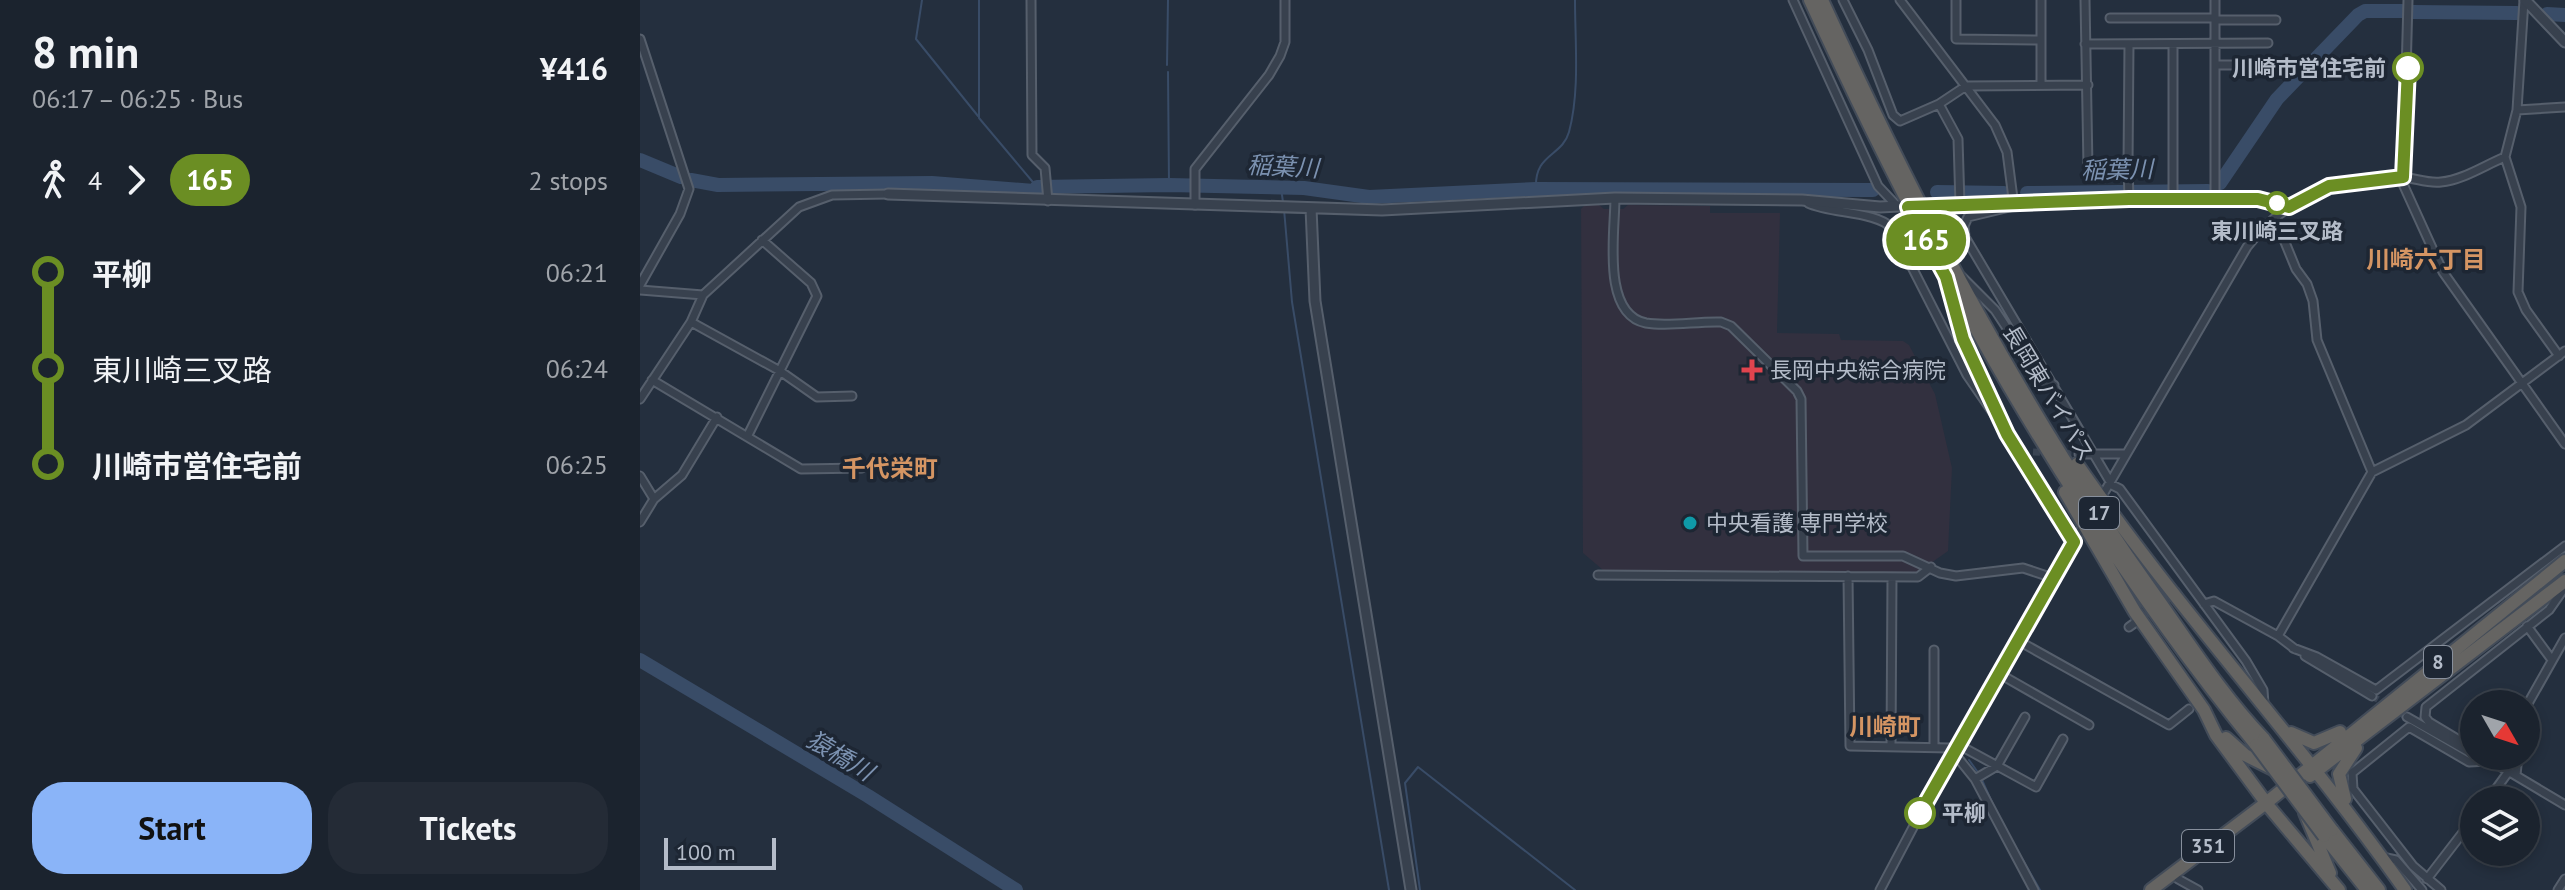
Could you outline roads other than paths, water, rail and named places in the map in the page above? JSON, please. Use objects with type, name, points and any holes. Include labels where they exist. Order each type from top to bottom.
[{"type":"highway","name":"長岡東バイパス","points":[[1810,0],[1908,207],[2138,571],[2260,742]]},
{"type":"highway","name":"長岡東バイパス","points":[[1822,0],[1908,207]]},
{"type":"highway","name":"長岡東バイパス","points":[[1951,274],[1982,343],[2133,582],[2260,742],[2303,777],[2328,833],[2367,890]]},
{"type":"highway","name":"17","points":[[1982,343],[1996,374],[2116,581],[2204,710],[2216,735],[2265,802]]},
{"type":"highway","name":"17","points":[[2014,376],[2138,549],[2290,739],[2303,777]]},
{"type":"highway","name":"8","points":[[2403,706],[2565,561]]},
{"type":"highway","name":"8","points":[[2265,802],[2403,706],[2565,581]]},
{"type":"highway","points":[[2264,705],[2292,733],[2314,743],[2403,706]]},
{"type":"highway","points":[[2369,838],[2343,794],[2339,774],[2351,752],[2403,706]]},
{"type":"highway","points":[[2204,710],[2233,747],[2260,764],[2327,783],[2405,890]]},
{"type":"highway","points":[[2303,777],[2306,818],[2338,889]]},
{"type":"highway","points":[[2265,802],[2338,889]]},
{"type":"highway","name":"351","points":[[2151,890],[2265,802]]},
{"type":"highway","name":"351","points":[[2162,890],[2265,802]]},
{"type":"highway","name":"長岡東バイパス","points":[[2328,833],[2379,890]]},
{"type":"street","points":[[1031,0],[1032,155],[1045,168],[1048,199]]},
{"type":"street","points":[[1195,202],[1195,169],[1276,65],[1285,42],[1285,0]]},
{"type":"street","points":[[1793,0],[1878,186],[1908,207]]},
{"type":"street","points":[[1843,0],[1868,50],[1893,115],[1900,121],[1939,104],[1966,86],[2088,85]]},
{"type":"street","points":[[1900,0],[1990,115],[2002,139],[2014,206],[1968,217],[1964,226],[1965,237],[2092,452],[2258,680],[2265,696],[2264,705]]},
{"type":"street","points":[[1956,0],[1956,39],[2041,40]]},
{"type":"street","points":[[2041,0],[2041,84]]},
{"type":"street","points":[[2085,0],[2088,167],[2128,166]]},
{"type":"street","points":[[2215,0],[2215,200]]},
{"type":"street","points":[[2408,0],[2403,177],[2443,272],[2565,444]]},
{"type":"street","points":[[2524,0],[2565,42]]},
{"type":"street","points":[[2278,636],[2372,472],[2466,425],[2562,354],[2526,310],[2518,292],[2521,207],[2505,157],[2517,110],[2524,0]]},
{"type":"street","points":[[2110,18],[2276,20]]},
{"type":"street","points":[[640,39],[688,185],[680,214],[640,287],[703,295]]},
{"type":"street","points":[[2085,44],[2268,43]]},
{"type":"street","points":[[2129,44],[2129,199]]},
{"type":"street","points":[[2173,45],[2173,200]]},
{"type":"street","points":[[2215,65],[2302,65]]},
{"type":"street","points":[[1939,104],[1958,139],[1959,202]]},
{"type":"street","points":[[2517,110],[2565,107]]},
{"type":"street","points":[[2105,491],[2247,247],[2275,218],[2329,186],[2403,177],[2446,181],[2505,157]]},
{"type":"street","points":[[640,399],[691,322],[703,295],[793,211],[818,198],[948,194],[1382,210],[1615,198],[1802,200],[1908,207],[2014,200],[2258,199],[2289,207]]},
{"type":"street","points":[[1615,198],[1614,288],[1625,309],[1644,323],[1721,322],[1731,326],[1797,391],[1801,399],[1803,556],[1903,556],[1956,576],[2023,568],[2053,578]]},
{"type":"street","points":[[1802,200],[1821,210],[1881,220],[1892,228],[1967,375],[2022,455],[2074,542]]},
{"type":"street","points":[[1311,208],[1315,301],[1411,890]]},
{"type":"street","points":[[2275,218],[2296,269],[2307,284],[2313,301],[2317,340],[2372,472]]},
{"type":"street","points":[[748,435],[815,303],[817,291],[762,240]]},
{"type":"street","points":[[1951,274],[1995,310],[2041,380],[2054,385]]},
{"type":"street","points":[[1951,274],[1963,339],[2007,434]]},
{"type":"street","points":[[691,322],[780,371],[817,397],[852,396]]},
{"type":"street","points":[[652,380],[801,469],[862,468]]},
{"type":"street","points":[[640,522],[654,499],[682,475],[717,417]]},
{"type":"street","points":[[2022,455],[2033,452]]},
{"type":"street","points":[[2079,454],[2126,454]]},
{"type":"street","points":[[640,476],[654,499]]},
{"type":"street","points":[[1880,890],[1957,744],[2081,530]]},
{"type":"street","points":[[2293,648],[2317,657],[2376,690],[2565,546]]},
{"type":"street","points":[[1598,575],[1918,577],[1931,567]]},
{"type":"street","points":[[1848,576],[1850,746],[1950,748],[1975,779],[2034,890]]},
{"type":"street","points":[[1891,747],[1892,577]]},
{"type":"street","points":[[2181,590],[2190,583]]},
{"type":"street","points":[[2460,741],[2429,722],[2425,717],[2426,707],[2549,610],[2565,587]]},
{"type":"street","points":[[2204,604],[2214,601],[2278,636],[2372,696]]},
{"type":"street","points":[[2527,626],[2552,660]]},
{"type":"street","points":[[2535,690],[2565,638]]},
{"type":"street","points":[[2017,640],[2169,725],[2189,709]]},
{"type":"street","points":[[1934,650],[1934,746]]},
{"type":"street","points":[[1998,673],[2089,725]]},
{"type":"street","points":[[2403,706],[2460,746]]},
{"type":"street","points":[[1975,779],[1997,766],[2025,717]]},
{"type":"street","points":[[2422,890],[2353,789],[2351,778],[2354,770],[2409,727],[2460,757]]},
{"type":"street","points":[[1957,744],[2036,787],[2063,739]]},
{"type":"street","points":[[2508,770],[2565,805]]},
{"type":"street","points":[[2501,786],[2514,770]]},
{"type":"street","points":[[2427,879],[2460,836]]},
{"type":"street","points":[[2382,857],[2396,860],[2441,890]]},
{"type":"street","points":[[2178,879],[2198,890]]},
{"type":"street","points":[[2558,890],[2565,879]]},
{"type":"waterway","points":[[922,0],[916,39],[978,116]]},
{"type":"waterway","points":[[979,0],[979,118],[1037,187]]},
{"type":"waterway","points":[[1167,65],[1168,0]]},
{"type":"waterway","points":[[1536,189],[1539,168],[1561,146],[1569,132],[1575,100],[1575,0]]},
{"type":"waterway","name":"稲葉川","points":[[2220,183],[2277,99],[2358,15],[2365,11],[2402,11]]},
{"type":"waterway","name":"稲葉川","points":[[2412,12],[2517,13]]},
{"type":"waterway","name":"稲葉川","points":[[2547,14],[2565,15]]},
{"type":"waterway","points":[[1168,72],[1169,185]]},
{"type":"waterway","name":"稲葉川","points":[[640,160],[681,177]]},
{"type":"waterway","name":"稲葉川","points":[[691,180],[718,185],[932,183],[1034,191],[1037,187],[1169,185],[1304,188],[1369,197],[1536,189],[1873,190]]},
{"type":"waterway","points":[[1281,188],[1283,202]]},
{"type":"waterway","name":"稲葉川","points":[[2027,193],[2208,191]]},
{"type":"waterway","name":"稲葉川","points":[[1937,192],[2004,193]]},
{"type":"waterway","points":[[1284,209],[1292,302],[1389,890]]},
{"type":"waterway","name":"猿橋川","points":[[640,660],[868,796],[1016,890]]},
{"type":"waterway","points":[[1969,760],[1977,771]]},
{"type":"waterway","points":[[1420,890],[1405,783],[1418,767],[1575,890]]},
{"type":"waterway","points":[[1982,780],[1995,809]]},
{"type":"waterway","points":[[2003,825],[2040,890]]},
{"type":"tunnel","points":[[2033,452],[2079,454]]},
{"type":"tunnel","points":[[2137,621],[2181,590]]},
{"type":"tunnel","points":[[2372,696],[2407,717]]},
{"type":"place","name":"川崎市営住宅前","points":[[2408,68]]},
{"type":"place","name":"東川崎三叉路","points":[[2277,203]]},
{"type":"place","name":"長岡中央綜合病院","points":[[1752,370]]},
{"type":"place","name":"中央看護 専門学校","points":[[1690,523]]},
{"type":"place","name":"平柳","points":[[1920,813]]},
{"type":"district","name":"川崎六丁目","points":[[2426,260]]},
{"type":"district","name":"千代栄町","points":[[890,469]]},
{"type":"district","name":"川崎町","points":[[1885,727]]}]
